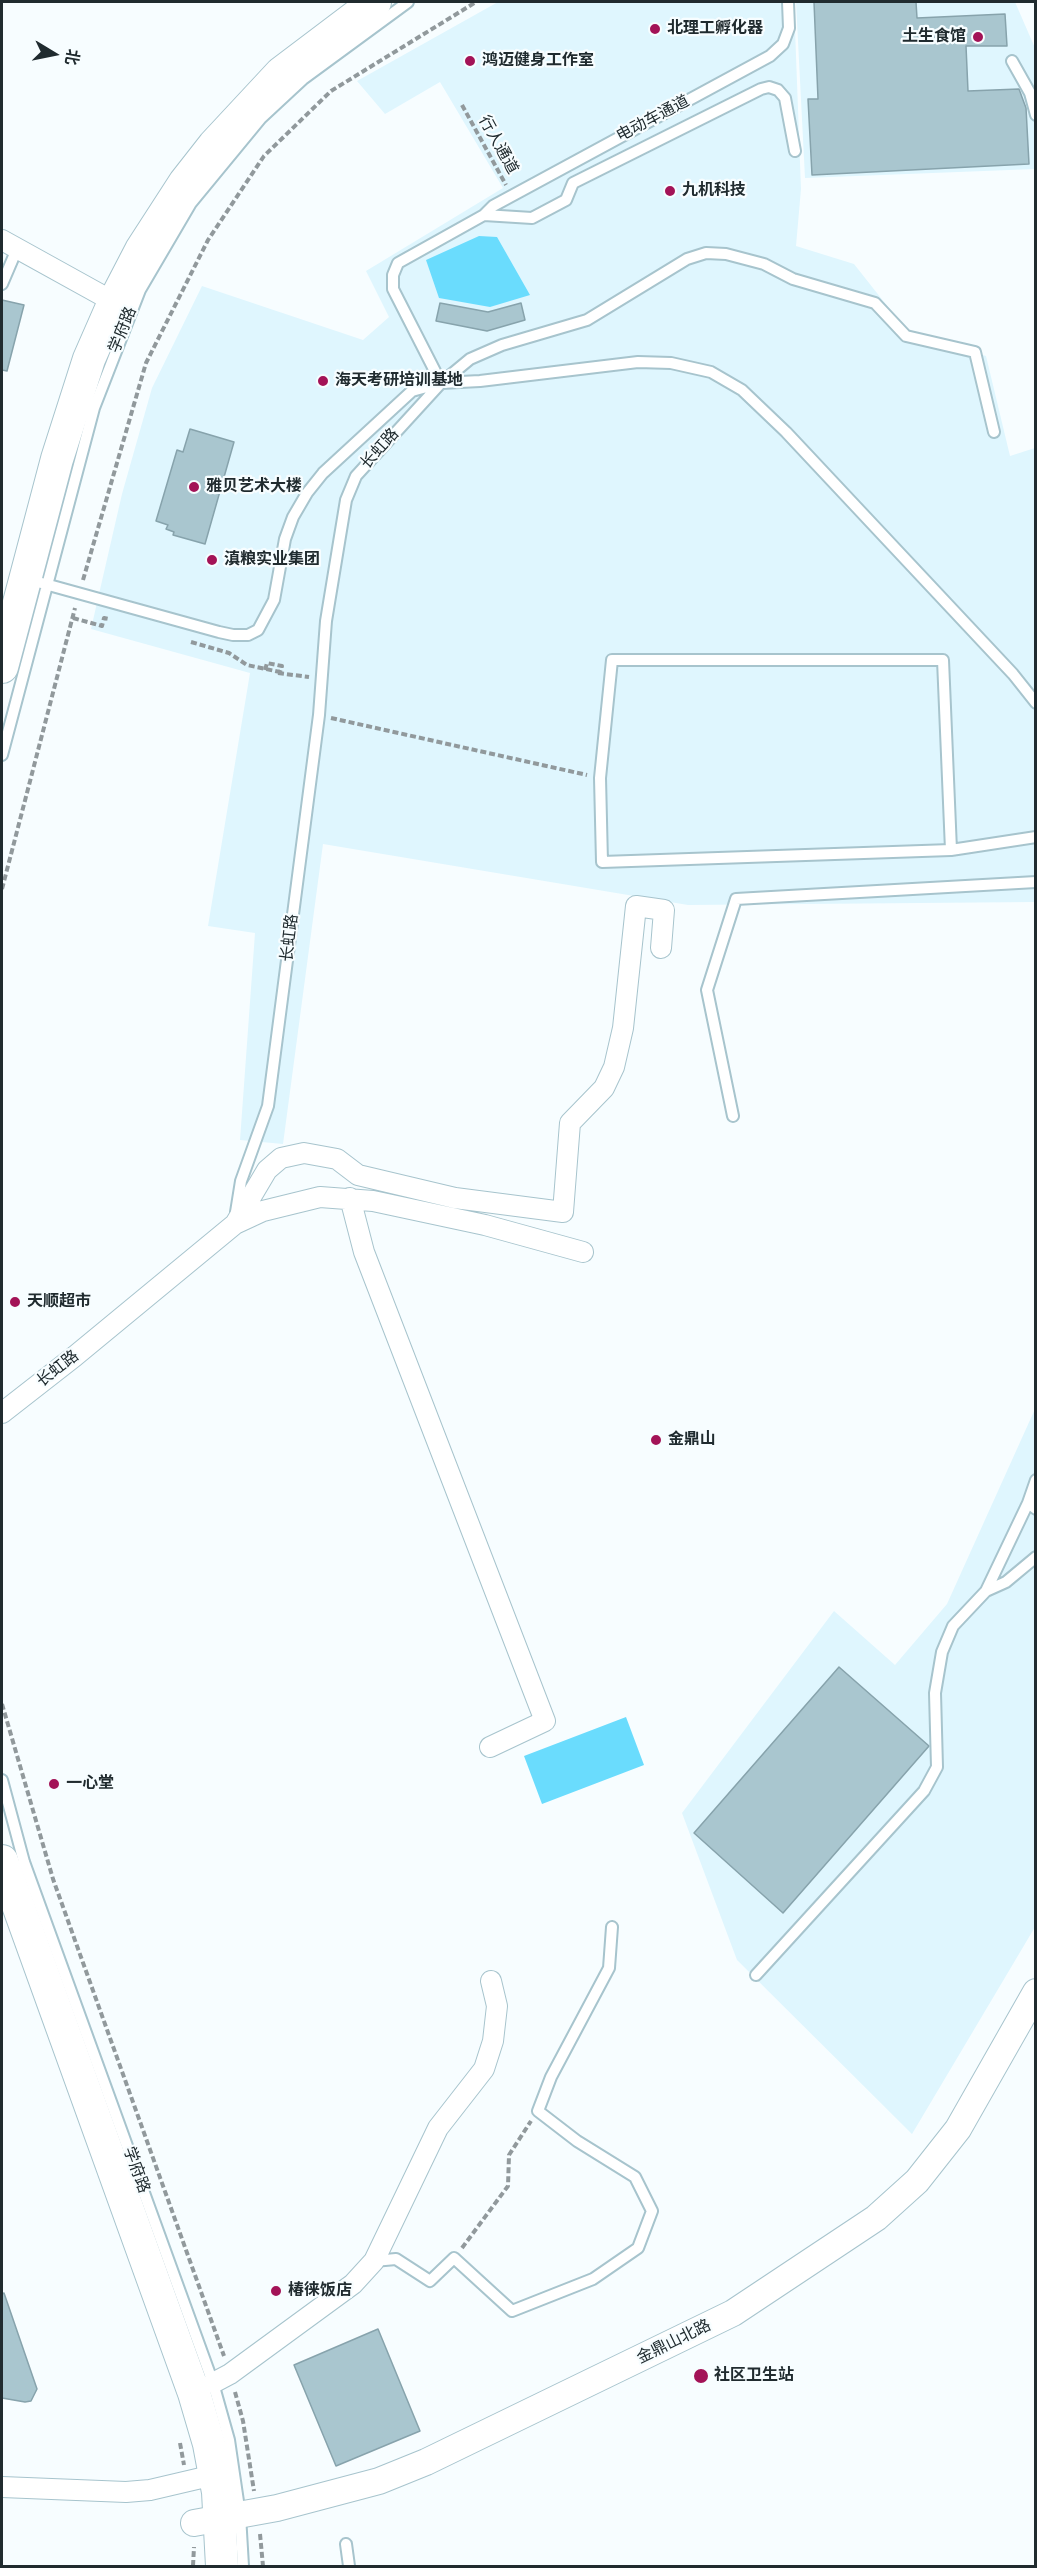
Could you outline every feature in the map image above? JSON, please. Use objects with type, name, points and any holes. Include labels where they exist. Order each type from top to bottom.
[{"type":"main road","name":"学府路","points":[[2,667],[35,581],[57,459],[89,360],[114,302],[141,250],[184,182],[214,145],[281,74],[375,2]]},
{"type":"main road","name":"学府路","points":[[2,1861],[194,2393],[214,2475],[228,2517],[222,2566]]},
{"type":"street","points":[[9,244],[114,302]]},
{"type":"street","points":[[235,1224],[267,1170],[281,1158],[304,1153],[337,1159],[358,1175],[444,1195],[563,1212],[570,1123],[604,1088],[614,1067],[621,1038],[636,906],[664,910],[661,948]]},
{"type":"street","points":[[235,1224],[264,1211],[320,1197],[350,1198],[485,1225],[583,1252]]},
{"type":"street","points":[[350,1198],[364,1252],[544,1721],[490,1747]]},
{"type":"street","name":"长虹路","points":[[2,1413],[235,1224]]},
{"type":"street","points":[[221,2378],[353,2284],[374,2260],[438,2128],[484,2069],[493,2041],[496,2006],[492,1981]]},
{"type":"street","name":"金鼎山北路","points":[[228,2517],[319,2498],[379,2481],[426,2462],[733,2313],[876,2218],[917,2181],[958,2129],[1026,2027],[1035,1992]]},
{"type":"street","points":[[2,2487],[142,2491],[214,2475]]},
{"type":"lane","name":"学府路","points":[[2,755],[35,581],[114,351],[140,290],[191,203],[261,118],[294,87],[353,40],[408,2]]},
{"type":"lane","name":"电动车通道","points":[[441,383],[393,289],[393,275],[398,263],[484,215],[493,206],[770,56],[783,44],[789,28],[788,2]]},
{"type":"lane","points":[[1012,61],[1030,93],[1035,115]]},
{"type":"lane","points":[[484,215],[532,218],[566,200],[573,183],[760,89],[769,87],[778,90],[785,98],[795,151]]},
{"type":"lane","points":[[2,284],[9,244]]},
{"type":"lane","name":"长虹路","points":[[235,1224],[241,1181],[268,1106],[319,715],[326,621],[346,500],[356,476],[441,383],[470,359],[502,345],[587,320],[687,258],[706,253],[726,254],[764,264],[793,279],[875,303],[906,336],[975,352],[994,432]]},
{"type":"lane","points":[[35,581],[233,635],[248,635],[258,630],[274,600],[289,528],[307,493],[323,473],[412,391],[441,383],[480,381],[638,362],[671,363],[711,372],[742,390],[786,432],[1013,674],[1035,704]]},
{"type":"lane","points":[[951,850],[943,660],[612,660],[600,778],[602,862],[951,850],[1035,837]]},
{"type":"lane","points":[[733,1116],[707,990],[736,899],[1035,882]]},
{"type":"lane","points":[[756,1975],[924,1791],[937,1767],[935,1693],[942,1652],[953,1626],[986,1591],[1031,1506],[1035,1480]]},
{"type":"lane","points":[[986,1591],[1006,1582],[1035,1557]]},
{"type":"lane","name":"学府路","points":[[2,1780],[24,1862],[221,2378],[229,2440],[228,2517],[243,2566]]},
{"type":"lane","points":[[374,2260],[396,2259],[429,2281],[454,2258],[512,2311],[593,2279],[638,2248],[652,2211],[635,2177],[577,2140],[538,2111],[551,2077],[609,1968],[612,1927]]},
{"type":"lane","points":[[346,2544],[349,2566]]},
{"type":"path","points":[[2,889],[79,594],[146,363],[208,240],[264,156],[331,91],[476,2]]},
{"type":"path","name":"行人通道","points":[[462,105],[512,196]]},
{"type":"path","points":[[73,618],[102,626],[104,618],[116,621]]},
{"type":"path","points":[[229,653],[247,665],[280,672],[282,666],[267,663],[265,670],[321,679]]},
{"type":"path","points":[[319,715],[600,778]]},
{"type":"path","points":[[2,1704],[53,1879],[221,2378],[243,2421],[228,2517],[263,2566]]},
{"type":"path","points":[[454,2258],[508,2186],[509,2155],[538,2111]]},
{"type":"shaded area","points":[[498,2],[794,2],[801,189],[796,246],[854,264],[907,331],[986,356],[1010,456],[1035,448],[1035,902],[688,905],[323,844],[283,1144],[240,1140],[255,933],[208,926],[250,673],[91,629],[122,494],[152,388],[202,286],[363,340],[389,317],[366,271],[503,188],[440,82],[385,114],[357,81]]},
{"type":"shaded area","points":[[796,2],[1015,2],[1035,48],[1035,169],[805,178]]},
{"type":"shaded area","points":[[479,236],[497,237],[530,295],[490,307],[439,298],[426,260]]},
{"type":"shaded area","points":[[1035,1409],[1035,1927],[912,2134],[737,1960],[682,1813],[834,1611],[895,1665],[947,1604]]},
{"type":"shaded area","points":[[626,1717],[644,1765],[542,1804],[524,1756]]},
{"type":"building","points":[[814,2],[916,2],[917,18],[1005,14],[1007,46],[966,46],[968,91],[1019,89],[1026,108],[1029,164],[812,175],[808,99],[818,99]]},
{"type":"building","points":[[2,300],[24,305],[7,371],[2,370]]},
{"type":"building","points":[[440,303],[488,312],[521,303],[525,320],[487,331],[436,321]]},
{"type":"building","name":"雅贝艺术大楼","points":[[190,429],[234,442],[205,544],[173,535],[174,532],[166,529],[168,525],[156,521],[177,450],[183,452]]},
{"type":"building","points":[[839,1667],[929,1746],[783,1913],[694,1833]]},
{"type":"building","points":[[4,2293],[37,2389],[31,2401],[2,2398],[2,2294]]},
{"type":"building","points":[[378,2329],[420,2431],[336,2466],[294,2365]]},
{"type":"place","name":"北理工孵化器","points":[[655,29]]},
{"type":"place","name":"土生食馆","points":[[978,37]]},
{"type":"place","name":"鸿迈健身工作室","points":[[470,61]]},
{"type":"place","name":"九机科技","points":[[670,191]]},
{"type":"place","name":"海天考研培训基地","points":[[323,381]]},
{"type":"place","name":"雅贝艺术大楼","points":[[194,487]]},
{"type":"place","name":"滇粮实业集团","points":[[212,560]]},
{"type":"place","name":"天顺超市","points":[[15,1302]]},
{"type":"place","name":"金鼎山","points":[[656,1440]]},
{"type":"place","name":"一心堂","points":[[54,1784]]},
{"type":"place","name":"椿徕饭店","points":[[276,2291]]},
{"type":"place","name":"社区卫生站","points":[[701,2376]]}]
